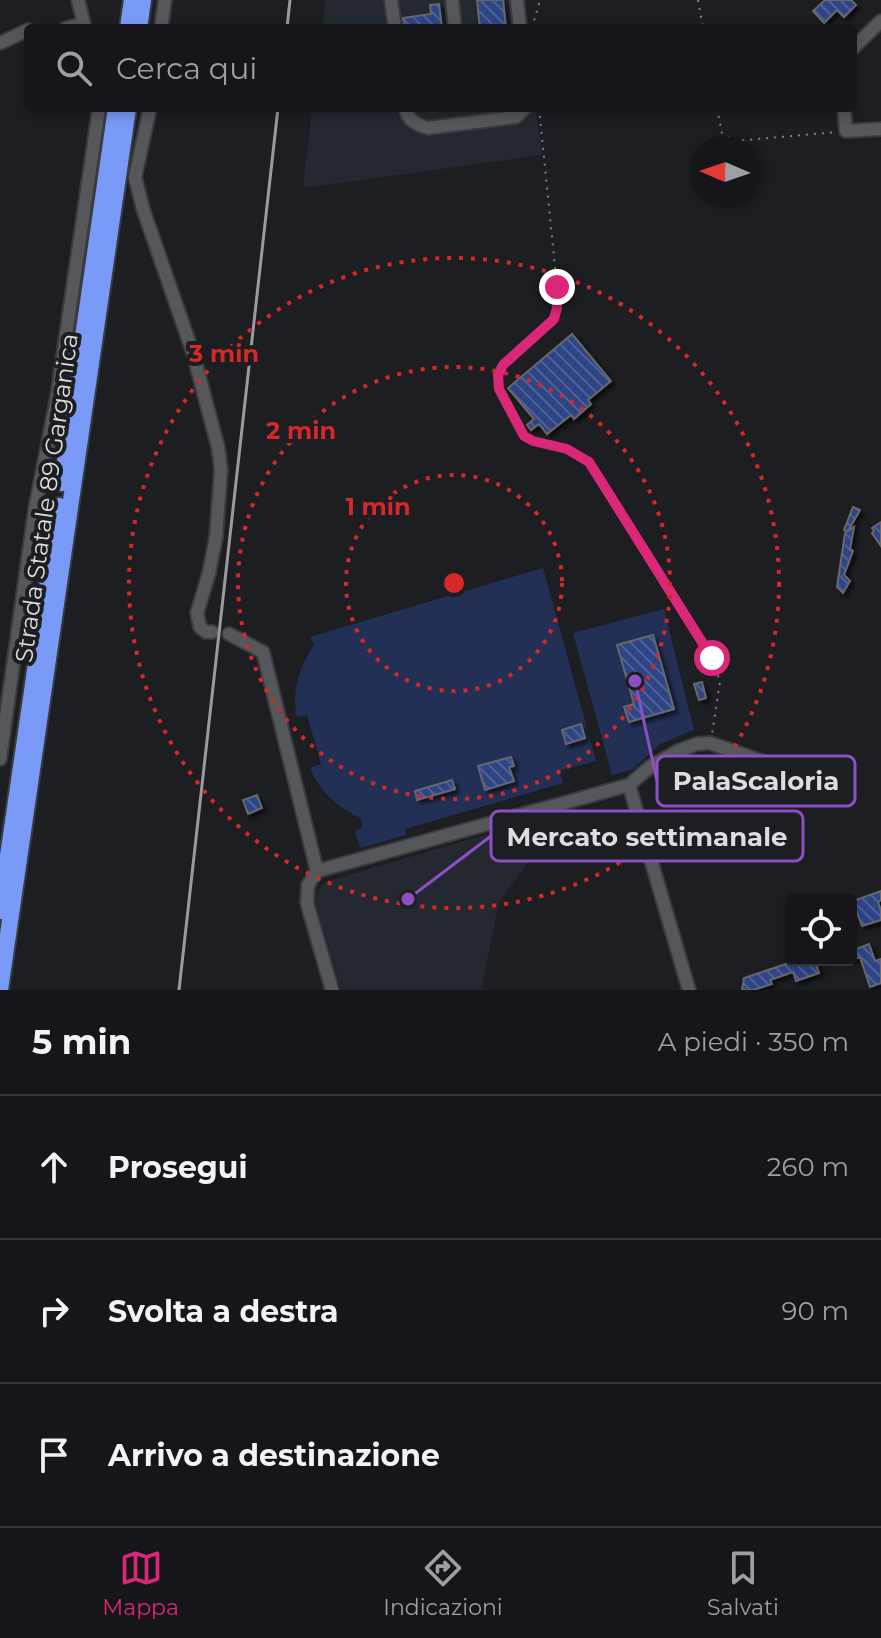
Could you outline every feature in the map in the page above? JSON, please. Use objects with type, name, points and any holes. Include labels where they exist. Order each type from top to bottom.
[{"type":"highway","points":[[122,0],[125,24]]},
{"type":"highway","points":[[126,24],[132,0]]},
{"type":"highway","points":[[140,24],[143,0]]},
{"type":"highway","name":"Strada Statale 89 Garganica","points":[[0,911],[115,112]]},
{"type":"highway","name":"Strada Statale 89 Garganica","points":[[0,990],[127,112]]},
{"type":"street","points":[[78,0],[84,24]]},
{"type":"street","points":[[162,24],[165,0]]},
{"type":"street","points":[[391,0],[394,24]]},
{"type":"street","points":[[452,0],[455,24]]},
{"type":"street","points":[[517,0],[520,24]]},
{"type":"street","points":[[857,44],[881,21]]},
{"type":"street","points":[[0,43],[24,32]]},
{"type":"street","points":[[0,759],[35,509],[57,397],[98,112]]},
{"type":"street","points":[[149,112],[135,177],[143,209],[193,353],[221,469],[216,537],[197,613],[200,627],[212,632]]},
{"type":"street","points":[[407,112],[410,120],[428,128],[516,117],[521,112]]},
{"type":"street","points":[[466,112],[467,123]]},
{"type":"street","points":[[844,112],[846,131],[881,129]]},
{"type":"street","points":[[229,634],[263,652],[317,871]]},
{"type":"street","points":[[332,990],[307,903],[308,885],[317,871],[629,785],[650,767],[697,744],[710,743],[784,769]]},
{"type":"street","points":[[629,785],[689,990]]},
{"type":"path","points":[[533,24],[540,0]]},
{"type":"path","points":[[698,0],[702,24]]},
{"type":"path","points":[[539,112],[557,308],[554,319],[503,365],[498,375],[499,389],[524,436],[567,449],[589,462],[712,658],[720,682],[710,743]]},
{"type":"path","points":[[718,112],[722,133],[735,141],[846,131]]},
{"type":"shaded area","points":[[325,0],[523,0],[526,24],[322,24]]},
{"type":"shaded area","points":[[312,112],[537,112],[542,155],[303,188]]},
{"type":"shaded area","points":[[543,568],[596,761],[559,771],[563,783],[405,829],[406,835],[360,848],[355,831],[362,828],[361,818],[337,804],[319,784],[310,768],[321,764],[307,715],[297,717],[296,688],[314,645],[310,637]]},
{"type":"shaded area","points":[[664,609],[694,730],[660,744],[633,769],[612,775],[573,633]]},
{"type":"shaded area","points":[[561,812],[562,817],[499,902],[481,990],[341,990],[316,904],[320,887],[325,882]]},
{"type":"building","points":[[477,0],[503,0],[506,24],[480,24]]},
{"type":"building","points":[[825,0],[851,0],[856,5],[844,17],[837,10],[824,23],[813,11]]},
{"type":"building","points":[[439,4],[442,24],[404,24],[403,18],[431,14],[430,5]]},
{"type":"building","points":[[572,334],[611,381],[588,400],[591,404],[574,419],[571,415],[547,434],[539,424],[531,430],[527,425],[534,419],[508,388]]},
{"type":"building","points":[[853,507],[860,510],[848,531],[854,527],[850,549],[853,551],[844,575],[850,581],[843,593],[837,587],[847,531],[844,530]]},
{"type":"building","points":[[881,522],[881,546],[872,528]]},
{"type":"building","points":[[653,635],[674,709],[629,722],[624,707],[634,704],[617,645]]},
{"type":"building","points":[[702,682],[706,698],[699,700],[694,684]]},
{"type":"building","points":[[581,724],[585,738],[566,744],[562,730]]},
{"type":"building","points":[[511,757],[514,766],[509,767],[514,781],[485,790],[478,766]]},
{"type":"building","points":[[452,780],[455,789],[417,800],[415,791]]},
{"type":"building","points":[[257,795],[262,808],[248,814],[243,800]]},
{"type":"building","points":[[881,891],[878,902],[881,920],[862,926],[857,900]]},
{"type":"building","points":[[869,944],[875,961],[881,959],[881,983],[870,987],[860,957],[857,958],[857,949]]},
{"type":"building","points":[[785,964],[817,966],[819,973],[796,981],[793,972],[753,990],[742,990],[744,978]]},
{"type":"railway","points":[[287,24],[290,0]]},
{"type":"railway","points":[[179,990],[278,112]]},
{"type":"place","name":"PalaScaloria","points":[[635,681]]},
{"type":"place","name":"Mercato settimanale","points":[[408,899]]},
{"type":"route","points":[[557,287],[554,319],[503,365],[498,375],[499,389],[524,436],[567,449],[589,462],[712,658]]}]
